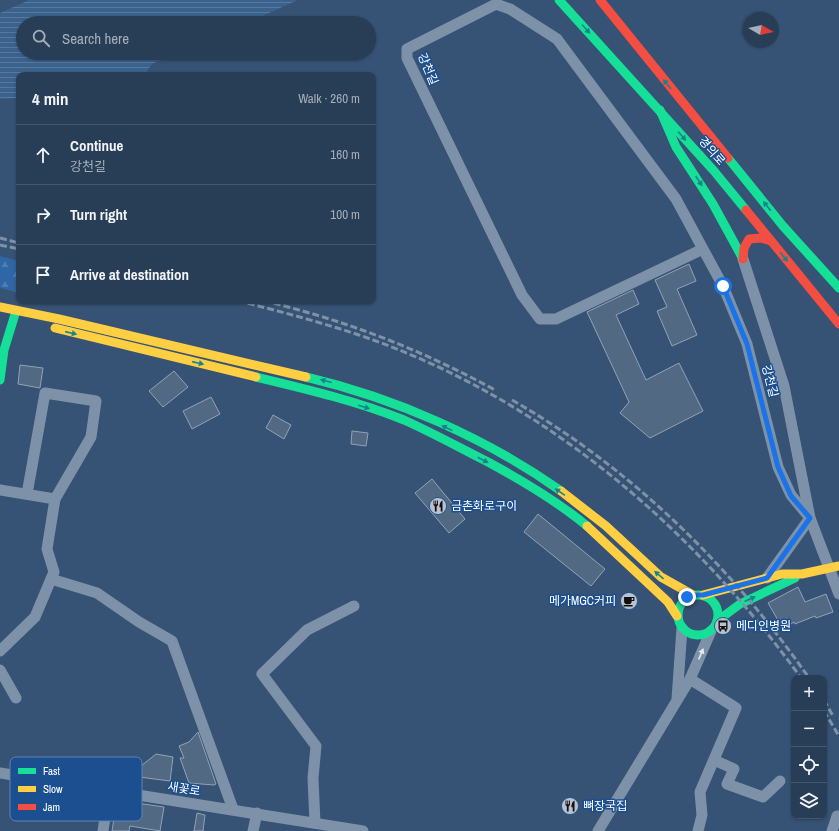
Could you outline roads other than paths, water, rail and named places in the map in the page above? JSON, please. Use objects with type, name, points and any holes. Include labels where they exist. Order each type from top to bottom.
[{"type":"street","name":"경의로","points":[[559,0],[660,110],[714,172],[839,324]]},
{"type":"street","name":"경의로","points":[[600,0],[783,226],[839,288]]},
{"type":"street","name":"강천길","points":[[703,249],[556,319],[540,319],[522,296],[407,58],[407,49],[496,4],[510,9],[557,39],[676,199],[723,286],[747,344],[778,467],[791,496],[810,518]]},
{"type":"street","points":[[660,110],[676,147],[713,204],[743,260],[784,386],[810,518],[834,568],[839,594]]},
{"type":"street","points":[[743,260],[744,248],[749,239],[761,238],[771,241]]},
{"type":"street","points":[[0,307],[158,341],[327,382],[408,410],[515,462],[575,502],[610,529],[662,577],[693,595],[703,595],[782,574],[802,574],[834,568]]},
{"type":"street","points":[[0,380],[4,350],[16,311]]},
{"type":"street","points":[[37,316],[57,330],[315,391],[403,420],[436,435],[508,473],[568,510],[601,538],[668,602],[677,616],[682,628],[686,632],[699,636],[710,631]]},
{"type":"street","points":[[0,651],[35,617],[52,579],[54,572],[47,549],[54,499],[90,438],[96,401],[45,393],[27,494]]},
{"type":"street","points":[[0,490],[54,499]]},
{"type":"street","points":[[767,578],[810,518]]},
{"type":"street","points":[[598,831],[690,679],[710,631],[718,620],[740,604],[802,574]]},
{"type":"street","points":[[52,579],[97,593],[139,622],[172,641],[233,809]]},
{"type":"street","points":[[677,616],[678,610],[683,601],[693,595]]},
{"type":"street","points":[[703,595],[709,598],[717,608],[718,620]]},
{"type":"street","points":[[315,823],[313,778],[316,746],[262,674],[307,630],[354,606]]},
{"type":"street","points":[[677,701],[682,628]]},
{"type":"street","points":[[0,670],[16,698]]},
{"type":"street","points":[[690,679],[736,708],[700,792],[702,815],[698,831]]},
{"type":"street","points":[[714,760],[734,769],[727,784],[763,797],[780,781]]},
{"type":"street","name":"새꽃로","points":[[0,773],[10,775]]},
{"type":"street","name":"새꽃로","points":[[142,796],[233,809],[363,831]]},
{"type":"street","points":[[253,831],[257,813]]},
{"type":"street","points":[[832,831],[837,816]]},
{"type":"street","points":[[103,831],[104,821]]},
{"type":"railway","points":[[0,238],[16,242]]},
{"type":"railway","points":[[0,245],[16,248]]},
{"type":"railway","points":[[249,304],[344,330],[426,361],[489,393],[550,430],[607,472],[660,518],[711,568],[758,622],[799,675]]},
{"type":"railway","points":[[275,304],[324,317],[411,349],[495,390]]},
{"type":"railway","points":[[512,400],[556,427],[598,456],[638,488],[676,522],[746,597],[779,637],[807,675]]},
{"type":"railway","points":[[827,705],[833,716]]},
{"type":"railway","points":[[827,716],[839,736]]},
{"type":"place","name":"금촌화로구이","points":[[438,506]]},
{"type":"place","name":"메가MGC커피","points":[[629,601]]},
{"type":"place","name":"메디인병원","points":[[723,626]]},
{"type":"place","name":"뼈장국집","points":[[570,806]]}]
